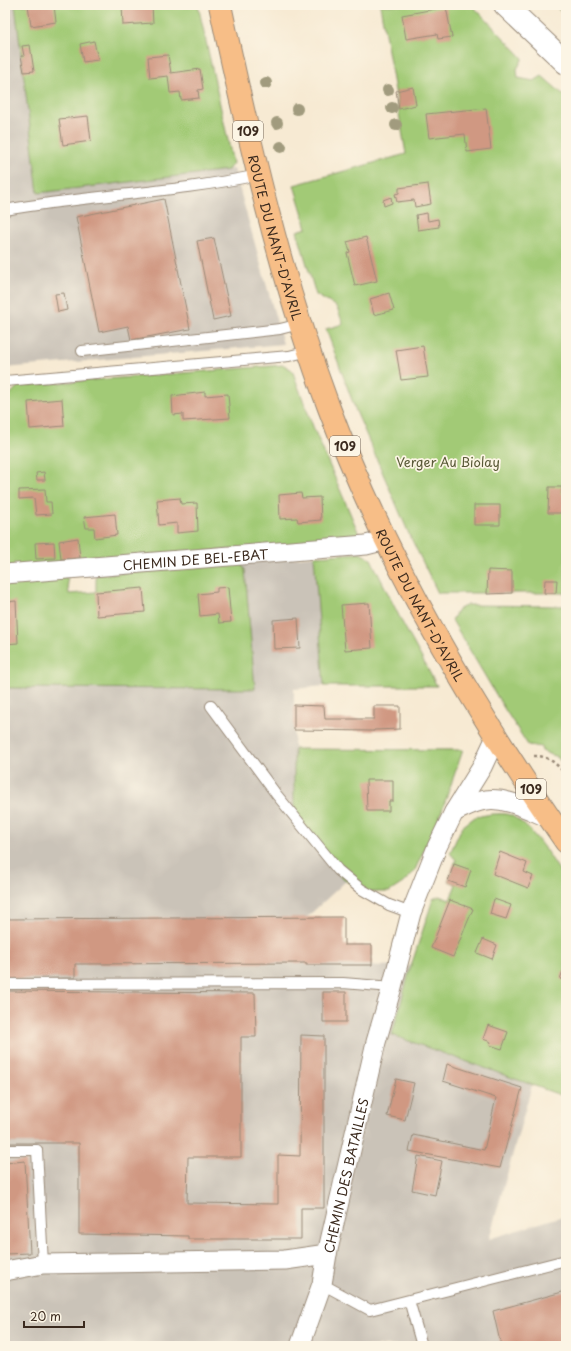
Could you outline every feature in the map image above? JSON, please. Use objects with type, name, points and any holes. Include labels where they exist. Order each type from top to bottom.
[{"type":"main road","name":"ROUTE DU NANT-D'AVRIL","points":[[220,5],[270,226],[300,324],[329,409],[386,540],[425,618],[496,737],[566,842]]},
{"type":"street","points":[[505,5],[566,63]]},
{"type":"street","name":"CHEMIN DE BEL-EBAT","points":[[5,574],[366,545],[386,540]]},
{"type":"street","name":"CHEMIN DES BATAILLES","points":[[5,1271],[43,1264],[285,1260],[328,1254],[376,1042],[411,913],[437,847],[454,812],[482,767],[496,737]]},
{"type":"street","points":[[454,812],[473,803],[495,800],[516,804],[550,818]]},
{"type":"street","points":[[300,1346],[322,1284],[328,1254]]},
{"type":"lane","points":[[5,210],[175,188],[236,179],[258,174]]},
{"type":"lane","points":[[82,351],[280,329],[300,324]]},
{"type":"lane","points":[[5,381],[289,356],[309,351]]},
{"type":"lane","points":[[211,706],[276,794],[338,870],[361,889],[389,905],[411,913]]},
{"type":"lane","points":[[5,984],[343,983],[392,987]]},
{"type":"lane","points":[[5,1150],[37,1150],[43,1264]]},
{"type":"lane","points":[[322,1284],[370,1310],[566,1260]]},
{"type":"lane","points":[[409,1300],[422,1346]]},
{"type":"path","points":[[556,765],[566,775]]},
{"type":"shaded area","points":[[5,5],[15,5],[38,193],[234,169],[283,344],[5,368]]},
{"type":"shaded area","points":[[314,556],[324,686],[294,689],[294,825],[346,881],[306,918],[306,965],[411,966],[393,1035],[532,1085],[489,1239],[566,1215],[566,1346],[5,1346],[5,688],[255,689],[245,570],[241,563]]},
{"type":"green space","points":[[15,5],[198,5],[233,163],[228,170],[38,193]]},
{"type":"green space","name":"Verger Au Biolay","points":[[380,5],[472,5],[523,58],[517,69],[518,78],[534,81],[542,76],[566,97],[566,593],[438,593],[409,534],[356,411],[326,329],[343,324],[337,307],[316,295],[297,231],[307,228],[294,185],[406,154]]},
{"type":"green space","points":[[554,5],[566,5],[566,16]]},
{"type":"green space","points":[[284,365],[292,370],[314,429],[359,534],[354,540],[5,567],[5,400],[18,386]]},
{"type":"green space","points":[[360,553],[371,559],[402,622],[437,686],[324,686],[314,556]]},
{"type":"green space","points":[[241,563],[245,570],[255,689],[5,688],[5,582],[67,577],[69,594],[96,592],[96,575]]},
{"type":"green space","points":[[467,605],[566,606],[566,768],[557,757],[542,751],[541,747],[528,745],[504,708],[452,620],[458,610]]},
{"type":"green space","points":[[294,749],[463,750],[441,813],[414,872],[403,883],[389,892],[367,892],[346,881],[294,826]]},
{"type":"green space","points":[[492,814],[510,815],[526,827],[541,844],[566,881],[566,1097],[392,1035],[411,966],[433,899],[439,896],[450,900],[456,884],[448,881],[456,860],[450,853],[462,827],[475,817]]},
{"type":"building","points":[[28,5],[54,5],[56,22],[31,26]]},
{"type":"building","points":[[122,5],[152,5],[153,23],[123,25]]},
{"type":"building","points":[[446,7],[452,37],[438,39],[437,34],[406,39],[402,15]]},
{"type":"building","points":[[94,41],[98,60],[83,62],[80,44]]},
{"type":"building","points":[[30,45],[34,71],[24,72],[21,56],[24,56],[22,46]]},
{"type":"building","points":[[168,55],[171,73],[200,69],[203,89],[198,90],[199,98],[181,100],[180,92],[170,93],[168,76],[150,78],[148,57]]},
{"type":"building","points":[[413,87],[416,105],[399,109],[396,91]]},
{"type":"building","points":[[486,108],[491,149],[467,152],[465,134],[429,138],[426,114]]},
{"type":"building","points":[[88,116],[91,141],[63,145],[59,119]]},
{"type":"building","points":[[428,184],[431,204],[415,207],[414,200],[397,202],[395,194],[399,193],[399,188]]},
{"type":"building","points":[[391,197],[392,203],[384,206],[383,200]]},
{"type":"building","points":[[164,199],[190,329],[131,340],[128,326],[99,332],[76,217]]},
{"type":"building","points":[[427,213],[428,221],[438,219],[439,227],[418,230],[416,215]]},
{"type":"building","points":[[366,237],[377,281],[355,286],[347,253],[350,252],[347,242]]},
{"type":"building","points":[[214,238],[231,316],[213,320],[197,241]]},
{"type":"building","points":[[64,293],[67,310],[58,312],[55,294]]},
{"type":"building","points":[[389,293],[394,310],[374,315],[370,299]]},
{"type":"building","points":[[423,346],[428,377],[401,380],[396,350]]},
{"type":"building","points":[[205,392],[205,396],[228,394],[230,418],[183,421],[183,414],[173,415],[172,396]]},
{"type":"building","points":[[62,399],[64,426],[30,429],[28,402]]},
{"type":"building","points":[[44,472],[45,480],[37,480],[36,473]]},
{"type":"building","points":[[549,487],[562,487],[562,494],[566,494],[566,512],[548,513]]},
{"type":"building","points":[[45,489],[46,502],[51,502],[52,514],[36,515],[34,498],[19,499],[19,490]]},
{"type":"building","points":[[301,493],[302,498],[320,497],[321,520],[298,522],[297,518],[280,519],[279,495]]},
{"type":"building","points":[[180,498],[181,504],[197,503],[198,531],[177,533],[177,523],[159,525],[157,500]]},
{"type":"building","points":[[474,505],[500,505],[500,525],[474,525]]},
{"type":"building","points":[[115,514],[117,535],[95,538],[94,528],[86,528],[84,517]]},
{"type":"building","points":[[78,538],[80,558],[61,559],[59,541]]},
{"type":"building","points":[[54,542],[55,558],[36,559],[35,543]]},
{"type":"building","points":[[488,570],[512,571],[512,593],[487,594]]},
{"type":"building","points":[[545,580],[557,580],[556,593],[544,593]]},
{"type":"building","points":[[228,587],[231,622],[219,623],[218,614],[200,616],[198,594],[217,592],[217,588]]},
{"type":"building","points":[[143,588],[145,612],[97,616],[96,592]]},
{"type":"building","points":[[16,601],[18,643],[5,644],[5,602]]},
{"type":"building","points":[[369,603],[372,648],[345,650],[341,605]]},
{"type":"building","points":[[298,618],[300,648],[274,649],[273,620]]},
{"type":"building","points":[[294,705],[324,706],[325,719],[374,719],[374,706],[400,706],[400,729],[374,731],[294,730]]},
{"type":"building","points":[[366,780],[393,780],[393,801],[389,801],[389,811],[367,811]]},
{"type":"building","points":[[500,852],[527,863],[524,872],[533,876],[528,888],[493,874]]},
{"type":"building","points":[[454,864],[471,870],[465,887],[448,881]]},
{"type":"building","points":[[494,899],[511,905],[506,919],[490,914]]},
{"type":"building","points":[[450,900],[473,909],[453,957],[431,948]]},
{"type":"building","points":[[344,917],[344,945],[372,945],[372,965],[306,965],[306,963],[75,964],[75,978],[5,979],[5,919]]},
{"type":"building","points":[[483,939],[497,945],[492,959],[477,953]]},
{"type":"building","points":[[563,971],[566,972],[566,981],[560,979]]},
{"type":"building","points":[[5,991],[255,993],[256,1037],[241,1037],[241,1157],[188,1157],[187,1203],[278,1204],[278,1155],[300,1156],[301,1035],[324,1036],[324,1208],[301,1208],[301,1239],[188,1239],[188,1236],[79,1234],[79,1143],[5,1143]]},
{"type":"building","points":[[323,992],[346,992],[346,1022],[323,1022]]},
{"type":"building","points":[[488,1025],[508,1032],[502,1049],[490,1045],[491,1042],[483,1039]]},
{"type":"building","points":[[447,1064],[522,1088],[500,1168],[409,1151],[413,1135],[484,1150],[496,1098],[443,1081]]},
{"type":"building","points":[[396,1079],[414,1083],[405,1120],[387,1116]]},
{"type":"building","points":[[418,1156],[442,1161],[435,1195],[412,1190]]},
{"type":"building","points":[[25,1161],[30,1253],[5,1254],[5,1163]]},
{"type":"building","points":[[566,1291],[566,1346],[501,1346],[493,1311]]}]
